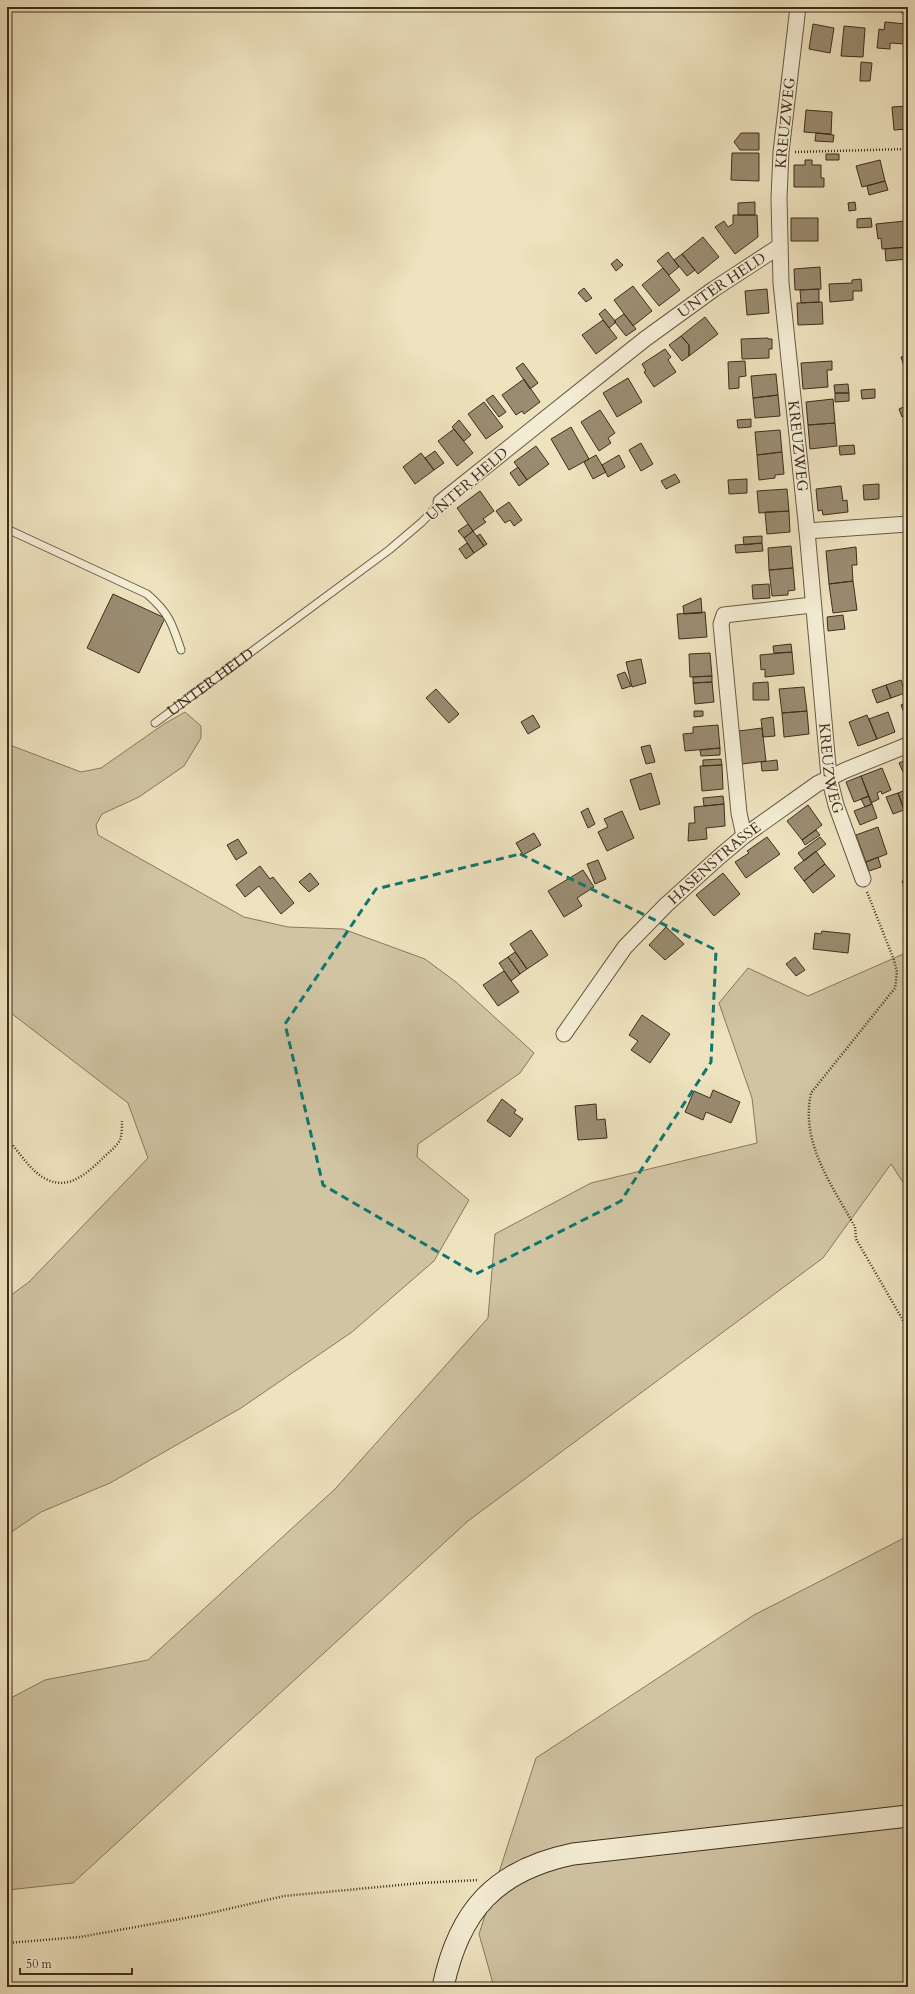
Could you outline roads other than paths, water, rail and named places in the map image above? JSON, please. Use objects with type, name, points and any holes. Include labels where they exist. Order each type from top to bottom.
[{"type":"main road","points":[[443,1987],[453,1950],[462,1929],[474,1910],[487,1894],[507,1878],[547,1859],[573,1854],[908,1816]]},
{"type":"street","name":"KREUZWEG","points":[[798,7],[781,152],[779,198],[781,283],[807,530],[812,605],[829,777],[836,805],[863,879]]},
{"type":"street","name":"UNTER HELD","points":[[441,502],[645,339],[714,289],[780,246]]},
{"type":"street","points":[[807,530],[908,524]]},
{"type":"street","points":[[744,836],[739,813],[735,776],[721,624],[722,618],[724,615],[812,605]]},
{"type":"street","name":"HASENSTRASSE","points":[[564,1034],[614,961],[640,930],[696,877],[744,836],[805,792],[829,777],[908,745]]},
{"type":"lane","name":"UNTER HELD","points":[[155,724],[389,550],[422,522],[441,502]]},
{"type":"lane","points":[[7,529],[147,594],[162,608],[171,621],[181,650]]}]
